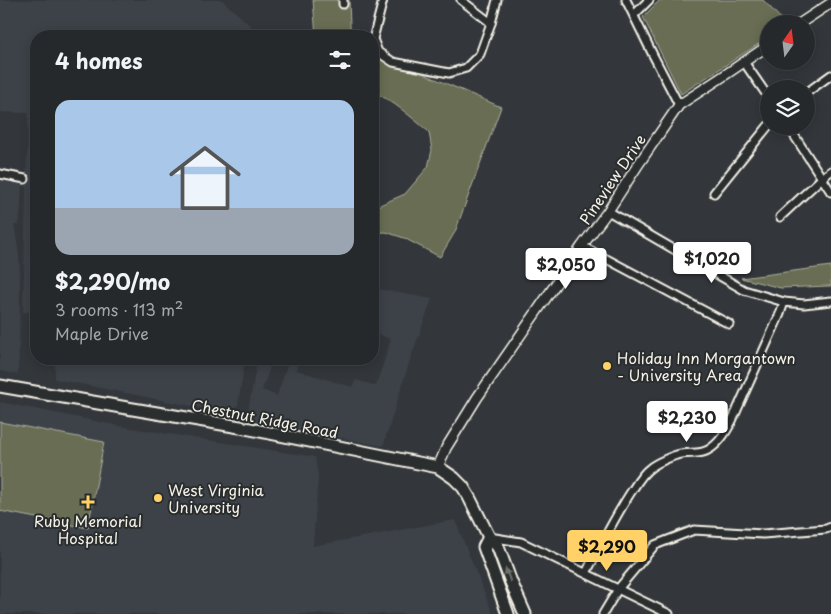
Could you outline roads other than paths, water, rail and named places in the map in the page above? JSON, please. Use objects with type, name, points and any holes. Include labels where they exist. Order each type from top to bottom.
[{"type":"main road","name":"Chestnut Ridge Road","points":[[0,386],[240,427],[438,467],[454,478],[469,497],[489,537],[498,547],[525,614]]},
{"type":"main road","name":"Chestnut Ridge Road","points":[[489,537],[484,547],[508,614]]},
{"type":"street","points":[[376,30],[384,0]]},
{"type":"street","points":[[460,0],[491,23]]},
{"type":"street","points":[[379,53],[393,62],[449,72],[466,68],[480,54],[497,0]]},
{"type":"street","points":[[626,0],[679,105],[760,51]]},
{"type":"street","points":[[634,15],[649,0]]},
{"type":"street","points":[[813,15],[831,3]]},
{"type":"street","points":[[744,62],[760,85]]},
{"type":"street","points":[[815,87],[831,75]]},
{"type":"street","name":"Pineview Drive","points":[[438,467],[446,448],[477,398],[608,211],[679,105]]},
{"type":"street","points":[[714,193],[761,135]]},
{"type":"street","points":[[794,135],[831,192]]},
{"type":"street","points":[[780,217],[831,171]]},
{"type":"street","points":[[0,174],[25,179]]},
{"type":"street","points":[[608,211],[744,290],[784,302],[804,304],[831,301]]},
{"type":"street","points":[[582,246],[729,324]]},
{"type":"street","points":[[586,574],[625,501],[642,475],[650,467],[660,461],[680,454],[695,454],[706,451],[716,445],[732,420],[784,302]]},
{"type":"street","points":[[603,614],[618,590],[655,545],[694,530],[774,534],[831,527]]},
{"type":"street","points":[[489,537],[521,542],[668,614]]},
{"type":"place","name":"Holiday Inn Morgantown - University Area","points":[[607,366]]},
{"type":"place","name":"West Virginia University","points":[[158,498]]},
{"type":"place","name":"Ruby Memorial Hospital","points":[[88,502]]}]
